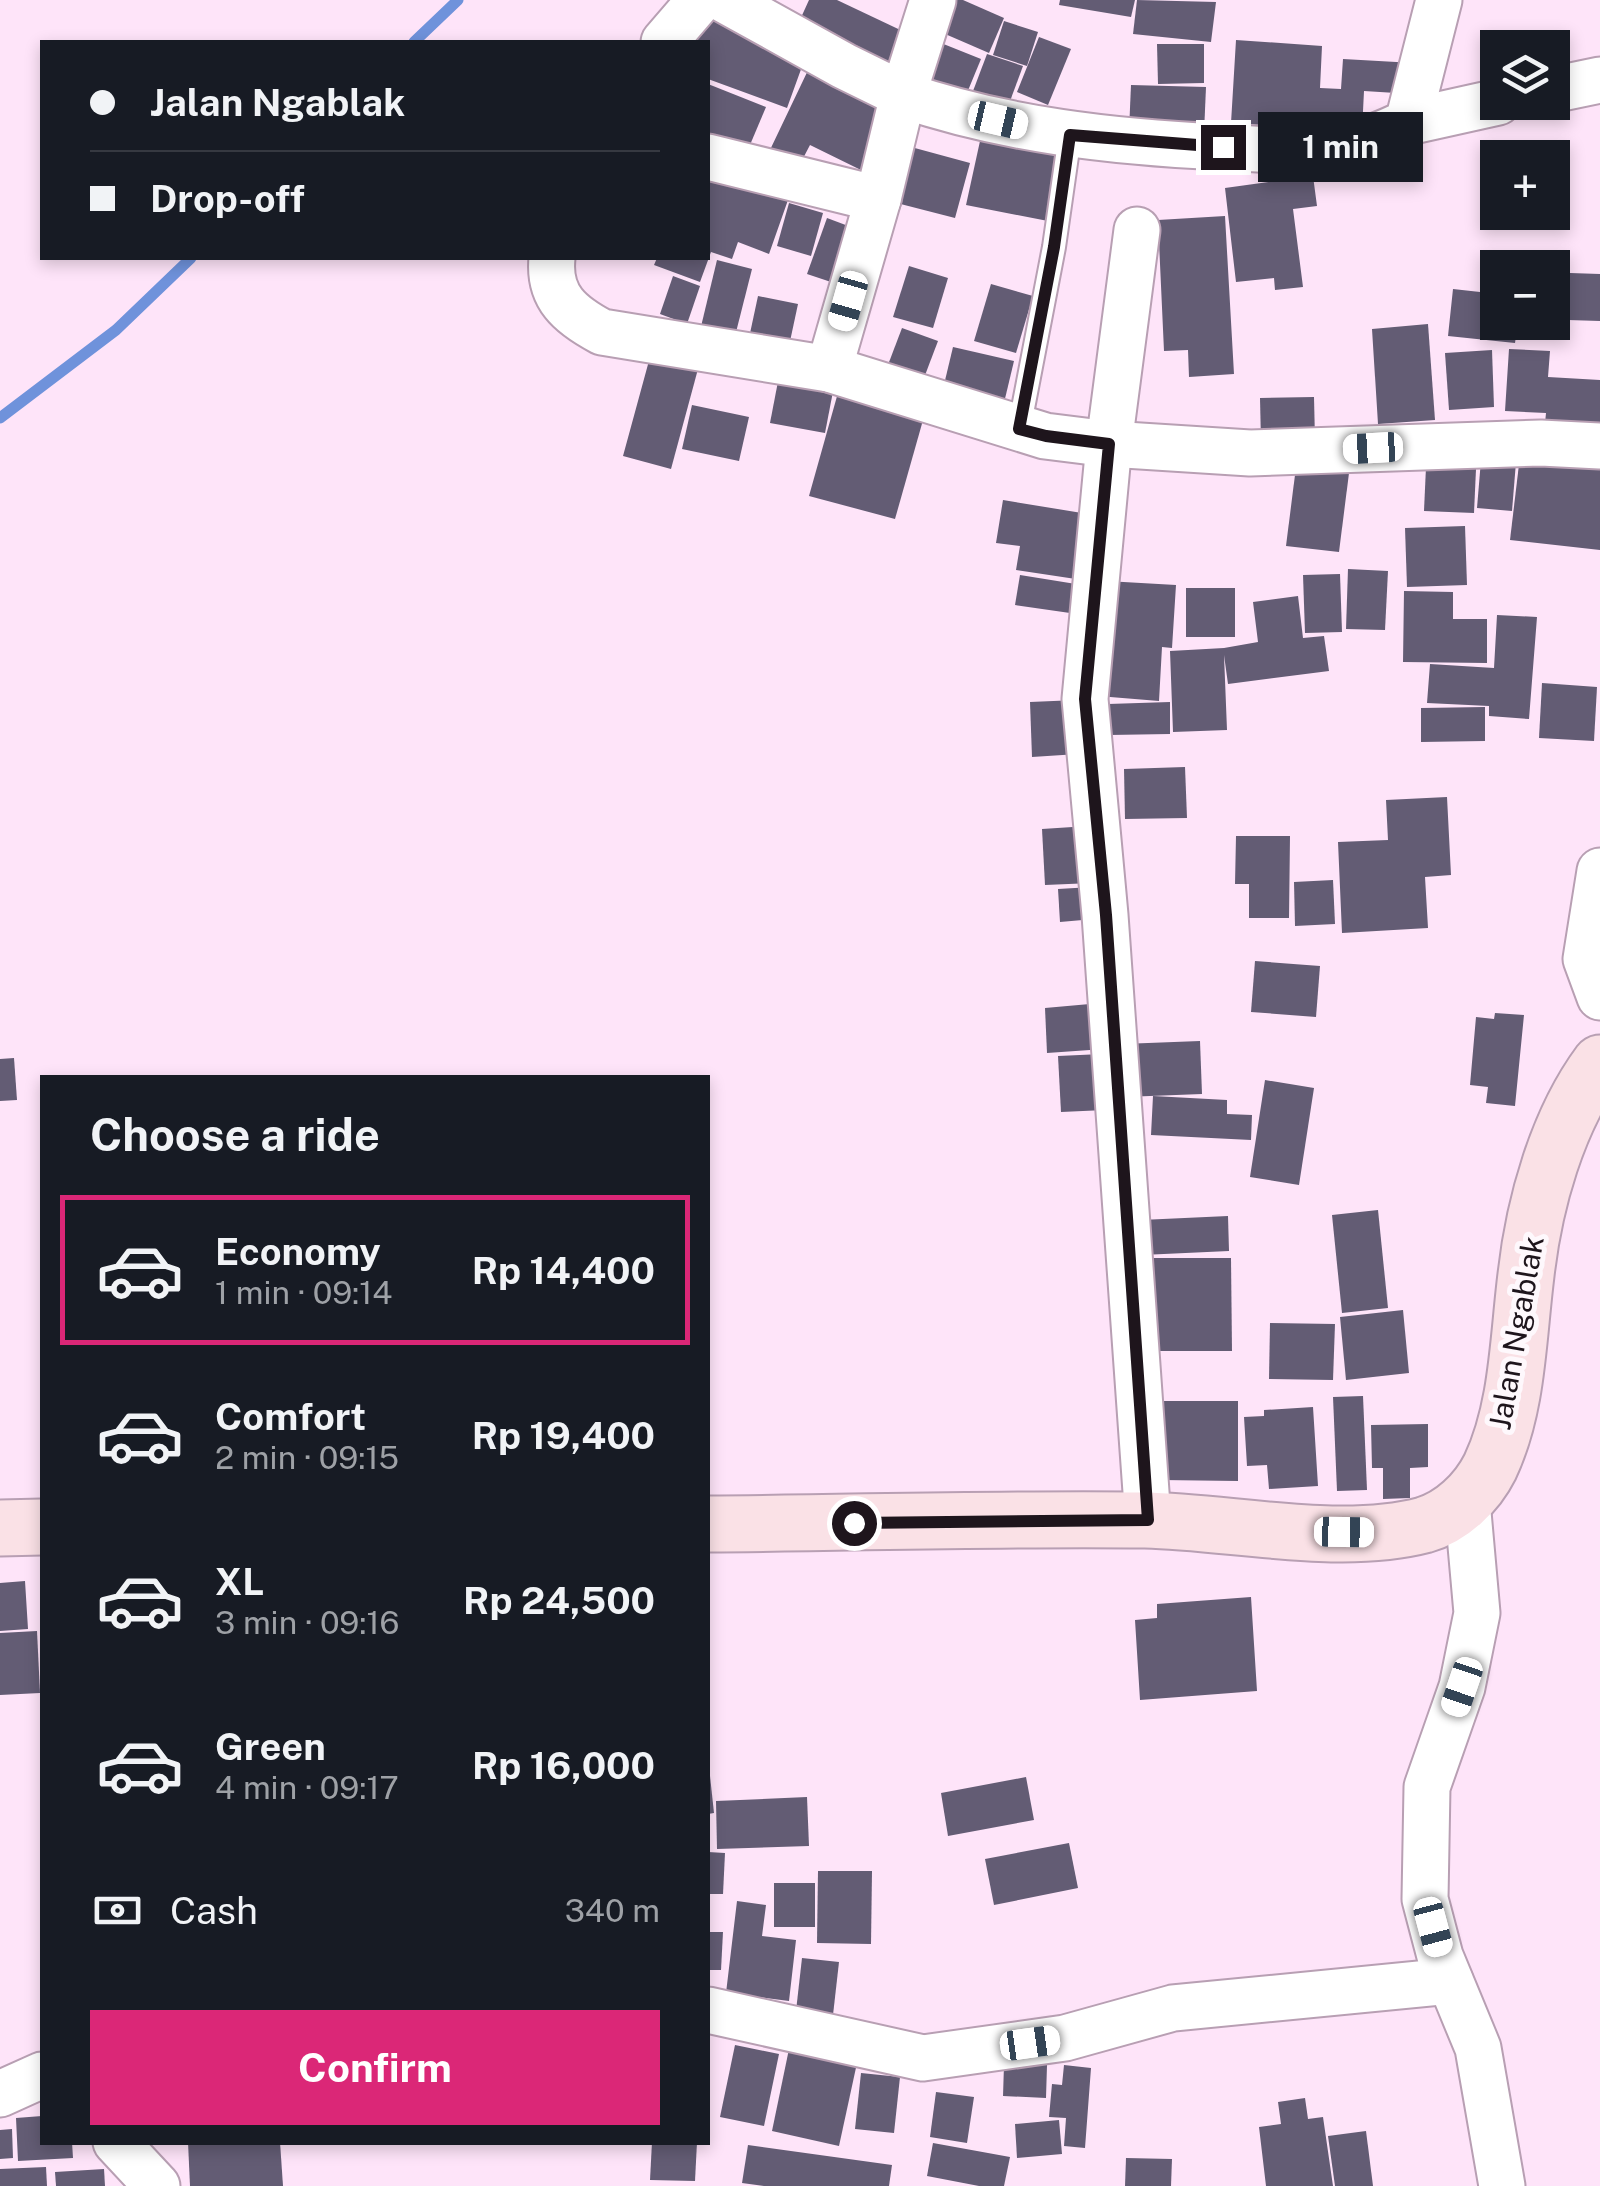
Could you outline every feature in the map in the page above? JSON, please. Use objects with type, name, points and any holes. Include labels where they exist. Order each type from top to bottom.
[{"type":"street","points":[[666,40],[700,0]]},
{"type":"street","points":[[725,0],[903,95],[948,110],[1070,135],[1286,150],[1337,147],[1384,134],[1408,122],[1480,106]]},
{"type":"street","points":[[828,369],[933,0]]},
{"type":"street","points":[[1408,122],[1440,0]]},
{"type":"street","points":[[1570,86],[1600,80]]},
{"type":"street","points":[[710,157],[878,199]]},
{"type":"street","points":[[1137,230],[1109,444],[1085,709],[1106,915],[1148,1520]]},
{"type":"street","points":[[552,260],[550,275],[559,302],[602,332],[828,369],[1046,436],[1250,453],[1541,443],[1600,446]]},
{"type":"street","points":[[1600,872],[1586,959],[1600,997]]},
{"type":"street","name":"Jalan Ngablak","points":[[710,1524],[1148,1520],[1383,1532],[1428,1524],[1467,1500],[1490,1468],[1507,1418],[1526,1269],[1543,1191],[1561,1137],[1600,1063]]},
{"type":"street","points":[[1467,1500],[1477,1613],[1462,1687],[1427,1787],[1425,1898],[1450,1981],[1478,2048],[1502,2186]]},
{"type":"street","points":[[0,1528],[40,1528]]},
{"type":"street","points":[[710,2010],[923,2058],[1065,2038],[1173,2008],[1450,1981]]},
{"type":"street","points":[[0,2094],[40,2076]]},
{"type":"street","points":[[119,2145],[157,2186]]},
{"type":"lane","points":[[1019,429],[1054,247],[1070,135]]},
{"type":"building","points":[[809,0],[837,0],[913,36],[893,79],[794,33]]},
{"type":"building","points":[[941,0],[963,0],[1004,18],[989,53],[929,27]]},
{"type":"building","points":[[1060,0],[1135,0],[1131,17],[1059,5]]},
{"type":"building","points":[[1137,0],[1216,2],[1211,42],[1133,34]]},
{"type":"building","points":[[698,10],[808,50],[787,108],[710,80],[710,40],[687,40]]},
{"type":"building","points":[[1004,21],[1038,32],[1027,66],[993,55]]},
{"type":"building","points":[[1039,37],[1071,49],[1048,105],[1017,92]]},
{"type":"building","points":[[1236,40],[1322,46],[1320,88],[1341,89],[1343,59],[1414,63],[1412,94],[1364,91],[1362,131],[1231,123]]},
{"type":"building","points":[[936,41],[981,59],[962,105],[917,87]]},
{"type":"building","points":[[1157,44],[1204,44],[1204,83],[1158,84]]},
{"type":"building","points":[[987,54],[1023,66],[1006,112],[970,99]]},
{"type":"building","points":[[811,64],[897,105],[865,172],[810,145],[799,166],[769,152]]},
{"type":"building","points":[[710,85],[766,107],[747,152],[710,136]]},
{"type":"building","points":[[1131,85],[1206,87],[1204,133],[1129,131]]},
{"type":"building","points":[[982,132],[1063,148],[1048,221],[966,205]]},
{"type":"building","points":[[900,144],[970,163],[955,218],[885,200]]},
{"type":"building","points":[[710,172],[788,200],[769,254],[738,242],[732,259],[711,252]]},
{"type":"building","points":[[1313,176],[1317,206],[1293,209],[1303,287],[1275,290],[1274,278],[1236,282],[1225,188]]},
{"type":"building","points":[[789,203],[823,213],[811,256],[777,246]]},
{"type":"building","points":[[1225,216],[1234,374],[1189,377],[1188,350],[1164,351],[1158,220]]},
{"type":"building","points":[[827,218],[851,227],[831,282],[807,274]]},
{"type":"building","points":[[656,260],[708,260],[700,282],[654,265]]},
{"type":"building","points":[[717,260],[752,269],[732,348],[698,339]]},
{"type":"building","points":[[909,266],[948,278],[933,328],[893,317]]},
{"type":"building","points":[[1570,273],[1600,274],[1600,321],[1570,320]]},
{"type":"building","points":[[673,276],[700,286],[687,324],[660,314]]},
{"type":"building","points":[[991,284],[1033,296],[1016,353],[974,341]]},
{"type":"building","points":[[1453,289],[1480,292],[1480,339],[1448,336]]},
{"type":"building","points":[[758,296],[798,304],[789,346],[749,338]]},
{"type":"building","points":[[1428,324],[1435,420],[1378,424],[1372,329]]},
{"type":"building","points":[[902,328],[938,341],[919,391],[883,378]]},
{"type":"building","points":[[953,347],[1014,361],[1003,407],[942,393]]},
{"type":"building","points":[[1509,349],[1550,351],[1548,377],[1600,380],[1600,438],[1544,434],[1546,413],[1505,411]]},
{"type":"building","points":[[1492,350],[1494,407],[1449,410],[1445,353]]},
{"type":"building","points":[[650,357],[698,369],[671,469],[623,456]]},
{"type":"building","points":[[780,371],[835,381],[825,433],[770,423]]},
{"type":"building","points":[[841,382],[927,406],[895,519],[809,496]]},
{"type":"building","points":[[1314,397],[1315,440],[1261,442],[1260,398]]},
{"type":"building","points":[[692,405],[749,417],[739,461],[682,449]]},
{"type":"building","points":[[1520,456],[1600,465],[1600,550],[1510,540]]},
{"type":"building","points":[[1481,460],[1516,462],[1512,511],[1477,508]]},
{"type":"building","points":[[1296,467],[1349,473],[1339,552],[1286,546]]},
{"type":"building","points":[[1426,467],[1476,469],[1474,513],[1424,511]]},
{"type":"building","points":[[1003,500],[1100,516],[1089,581],[1016,570],[1020,546],[996,543]]},
{"type":"building","points":[[1465,526],[1467,585],[1407,587],[1405,528]]},
{"type":"building","points":[[1348,569],[1388,571],[1385,630],[1346,629]]},
{"type":"building","points":[[1340,574],[1342,632],[1305,633],[1303,575]]},
{"type":"building","points":[[1020,575],[1082,585],[1077,614],[1015,605]]},
{"type":"building","points":[[1106,581],[1176,585],[1172,648],[1162,647],[1159,701],[1098,696]]},
{"type":"building","points":[[1186,588],[1235,588],[1235,637],[1186,637]]},
{"type":"building","points":[[1404,591],[1453,592],[1453,619],[1487,619],[1487,663],[1403,662]]},
{"type":"building","points":[[1298,596],[1303,638],[1324,636],[1329,671],[1228,684],[1224,655],[1227,730],[1173,732],[1170,651],[1258,642],[1253,602]]},
{"type":"building","points":[[1497,615],[1537,617],[1529,719],[1489,716],[1489,706],[1427,703],[1430,664],[1494,668]]},
{"type":"building","points":[[1542,683],[1597,687],[1594,741],[1539,738]]},
{"type":"building","points":[[1077,700],[1078,754],[1032,757],[1030,702]]},
{"type":"building","points":[[1170,702],[1170,734],[1109,735],[1108,704]]},
{"type":"building","points":[[1485,707],[1485,741],[1421,742],[1421,708]]},
{"type":"building","points":[[1185,767],[1187,818],[1125,819],[1124,769]]},
{"type":"building","points":[[1447,797],[1451,875],[1425,877],[1428,928],[1342,933],[1338,842],[1388,840],[1386,800]]},
{"type":"building","points":[[1088,826],[1092,883],[1045,885],[1042,829]]},
{"type":"building","points":[[1236,836],[1290,836],[1289,918],[1249,918],[1249,884],[1235,884]]},
{"type":"building","points":[[1333,880],[1335,924],[1295,926],[1294,882]]},
{"type":"building","points":[[1092,887],[1094,919],[1060,922],[1058,889]]},
{"type":"building","points":[[1255,961],[1320,966],[1316,1017],[1251,1012]]},
{"type":"building","points":[[1101,1003],[1104,1049],[1047,1053],[1045,1008]]},
{"type":"building","points":[[1495,1013],[1524,1015],[1515,1106],[1486,1103],[1488,1087],[1470,1085],[1476,1017],[1494,1019]]},
{"type":"building","points":[[1200,1041],[1202,1094],[1124,1097],[1122,1044]]},
{"type":"building","points":[[1102,1054],[1105,1110],[1061,1112],[1058,1056]]},
{"type":"building","points":[[14,1058],[17,1100],[0,1101],[0,1059]]},
{"type":"building","points":[[1265,1080],[1314,1088],[1299,1185],[1250,1177]]},
{"type":"building","points":[[1153,1096],[1227,1100],[1227,1114],[1252,1115],[1251,1140],[1151,1135]]},
{"type":"building","points":[[1378,1210],[1388,1308],[1342,1313],[1332,1215]]},
{"type":"building","points":[[1228,1216],[1229,1251],[1142,1255],[1141,1220]]},
{"type":"building","points":[[1146,1258],[1231,1258],[1232,1351],[1146,1351]]},
{"type":"building","points":[[1403,1310],[1409,1373],[1346,1380],[1340,1317]]},
{"type":"building","points":[[1270,1323],[1335,1324],[1333,1380],[1269,1379]]},
{"type":"building","points":[[1363,1396],[1367,1490],[1337,1491],[1333,1397]]},
{"type":"building","points":[[1161,1401],[1238,1401],[1238,1481],[1161,1480]]},
{"type":"building","points":[[1313,1407],[1318,1486],[1269,1489],[1267,1465],[1247,1466],[1244,1417],[1264,1416],[1264,1410]]},
{"type":"building","points":[[1428,1424],[1428,1467],[1410,1468],[1410,1498],[1383,1499],[1383,1468],[1372,1468],[1371,1425]]},
{"type":"building","points":[[25,1581],[28,1629],[0,1631],[0,1583]]},
{"type":"building","points":[[1251,1597],[1257,1691],[1140,1700],[1135,1620],[1157,1618],[1157,1604]]},
{"type":"building","points":[[37,1631],[40,1693],[0,1695],[0,1633]]},
{"type":"building","points":[[710,1776],[714,1813],[710,1814]]},
{"type":"building","points":[[1026,1777],[1034,1820],[948,1836],[941,1793]]},
{"type":"building","points":[[807,1797],[809,1846],[717,1849],[716,1801]]},
{"type":"building","points":[[1069,1843],[1078,1888],[994,1905],[985,1859]]},
{"type":"building","points":[[710,1852],[725,1853],[723,1894],[710,1894]]},
{"type":"building","points":[[818,1871],[872,1871],[871,1944],[817,1943]]},
{"type":"building","points":[[774,1883],[815,1883],[815,1927],[774,1927]]},
{"type":"building","points":[[737,1901],[766,1905],[762,1936],[796,1940],[789,2001],[726,1993]]},
{"type":"building","points":[[710,1932],[723,1932],[721,1970],[710,1970]]},
{"type":"building","points":[[802,1958],[839,1962],[833,2015],[796,2011]]},
{"type":"building","points":[[735,2045],[779,2054],[764,2126],[720,2117]]},
{"type":"building","points":[[789,2049],[857,2063],[839,2146],[772,2131]]},
{"type":"building","points":[[1004,2064],[1047,2065],[1046,2098],[1003,2096]]},
{"type":"building","points":[[1064,2065],[1091,2068],[1085,2148],[1064,2146],[1066,2118],[1049,2117],[1052,2084],[1062,2085]]},
{"type":"building","points":[[861,2073],[900,2077],[894,2133],[855,2129]]},
{"type":"building","points":[[936,2092],[974,2097],[967,2143],[930,2137]]},
{"type":"building","points":[[1305,2098],[1308,2119],[1323,2117],[1333,2186],[1266,2186],[1259,2127],[1281,2124],[1278,2102]]},
{"type":"building","points":[[40,2116],[40,2145],[72,2145],[73,2158],[18,2161],[16,2118]]},
{"type":"building","points":[[1059,2120],[1062,2154],[1017,2158],[1015,2124]]},
{"type":"building","points":[[12,2129],[13,2158],[0,2159],[0,2130]]},
{"type":"building","points":[[1366,2131],[1373,2186],[1335,2186],[1328,2136]]},
{"type":"building","points":[[933,2143],[1010,2157],[1004,2186],[979,2186],[927,2176]]},
{"type":"building","points":[[188,2145],[280,2145],[283,2186],[190,2186]]},
{"type":"building","points":[[652,2145],[697,2145],[695,2181],[650,2180]]},
{"type":"building","points":[[748,2145],[892,2165],[889,2186],[742,2183]]},
{"type":"building","points":[[1126,2158],[1172,2159],[1171,2186],[1125,2186]]},
{"type":"building","points":[[46,2167],[47,2186],[0,2186],[0,2169]]},
{"type":"building","points":[[104,2169],[105,2186],[56,2186],[55,2172]]},
{"type":"waterway","points":[[416,40],[458,0]]},
{"type":"waterway","points":[[0,418],[116,330],[189,260]]},
{"type":"route","points":[[854,1523],[1148,1520],[1106,915],[1085,699],[1109,444],[1019,429],[1054,247],[1070,135],[1223,147]]}]
